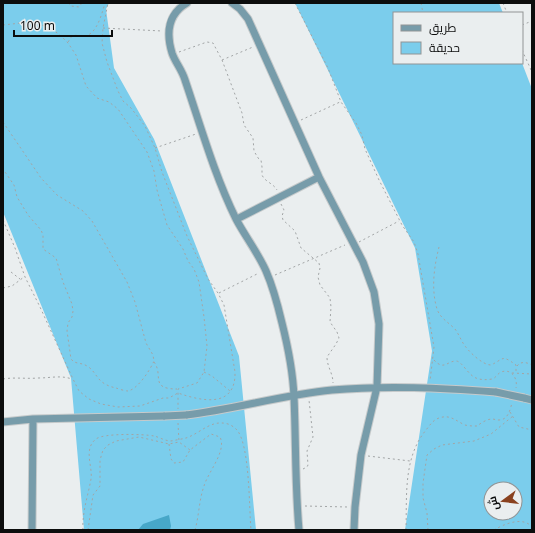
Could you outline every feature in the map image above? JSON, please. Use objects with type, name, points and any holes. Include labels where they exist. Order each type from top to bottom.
[{"type":"street","points":[[187,3],[179,9],[171,19],[169,26],[173,54],[184,77],[216,172],[236,219],[267,274],[290,359],[294,396],[299,530]]},
{"type":"street","points":[[232,3],[240,9],[248,19],[319,177],[354,243],[374,292],[379,324],[377,387],[361,455],[354,530]]},
{"type":"street","points":[[236,219],[319,177]]},
{"type":"street","points":[[3,422],[33,419],[186,415],[218,411],[333,390],[377,387],[428,387],[496,392],[532,400]]},
{"type":"street","points":[[32,530],[33,419]]},
{"type":"path","points":[[68,3],[71,6],[79,7],[82,3]]},
{"type":"path","points":[[68,43],[72,36],[84,36],[92,33],[102,14],[105,3]]},
{"type":"path","points":[[3,220],[25,277],[73,379],[79,391],[89,399],[101,404],[118,407],[140,406],[178,394],[198,400],[212,400],[224,397],[230,392],[235,380],[235,372],[224,305],[208,279],[188,236],[162,172],[155,148],[145,126],[131,108],[123,101],[118,92],[102,43],[103,28],[108,3]]},
{"type":"path","points":[[295,3],[328,68],[341,102],[359,129],[371,162],[400,221],[414,242],[418,254],[434,347],[432,374],[428,387]]},
{"type":"path","points":[[3,25],[30,22],[49,27],[68,43],[76,55],[86,86],[97,98],[109,102],[118,109],[147,152],[154,171],[157,190],[167,225],[183,249],[188,261],[194,268],[199,282],[207,346],[204,372],[197,383],[178,389],[162,387],[160,385],[158,379],[158,367],[146,343],[128,282],[92,221],[82,211],[57,195],[41,178],[3,122]]},
{"type":"path","points":[[103,28],[139,31],[150,30],[169,34]]},
{"type":"path","points":[[173,54],[209,42],[214,45],[222,60],[242,113],[244,125],[253,138],[254,151],[261,160],[262,175],[267,181],[275,186],[284,210],[282,216],[283,220],[295,231],[302,248],[317,261],[320,266],[318,277],[320,285],[330,298],[330,322],[338,335],[338,341],[327,358],[327,362],[333,376],[333,390]]},
{"type":"path","points":[[222,60],[259,44]]},
{"type":"path","points":[[523,52],[532,72]]},
{"type":"path","points":[[294,123],[341,102]]},
{"type":"path","points":[[155,148],[202,132]]},
{"type":"path","points":[[3,170],[14,186],[17,197],[28,215],[41,230],[43,235],[43,250],[53,255],[57,261],[73,311],[72,317],[68,323],[67,331],[71,359],[76,363],[88,366],[103,383],[128,391],[141,382],[154,361]]},
{"type":"path","points":[[218,293],[354,243],[400,221]]},
{"type":"path","points":[[439,247],[436,261],[434,290],[437,310],[440,316],[456,330],[463,344],[483,363],[491,365],[504,358],[516,365],[516,373]]},
{"type":"path","points":[[11,272],[20,280]]},
{"type":"path","points":[[3,288],[12,286],[25,277]]},
{"type":"path","points":[[433,359],[439,364],[443,365],[447,365],[454,361],[459,361],[467,372],[480,380],[494,378],[500,372],[504,371],[511,373],[532,374]]},
{"type":"path","points":[[516,367],[520,363],[524,362],[532,365]]},
{"type":"path","points":[[204,372],[230,392]]},
{"type":"path","points":[[511,373],[516,379],[517,383],[515,393]]},
{"type":"path","points":[[3,379],[56,376],[73,379]]},
{"type":"path","points":[[177,399],[178,389]]},
{"type":"path","points":[[296,472],[307,468],[307,451],[314,437],[308,394]]},
{"type":"path","points":[[406,530],[408,476],[412,454],[423,434],[433,421],[447,417],[454,418],[465,425],[477,426],[484,421],[493,418],[500,420],[503,419],[510,411],[513,399]]},
{"type":"path","points":[[510,411],[519,427],[532,430]]},
{"type":"path","points":[[428,530],[427,513],[423,498],[427,455],[442,445],[474,440],[491,434],[513,416]]},
{"type":"path","points":[[83,530],[83,510],[90,480],[89,459],[92,446],[96,439],[104,436],[140,435],[154,436],[170,441],[179,440],[187,438],[216,423],[224,423],[237,429],[243,441],[248,471],[251,530]]},
{"type":"path","points":[[169,444],[171,459],[174,463],[183,462],[190,450],[211,434],[220,437],[221,440],[222,447],[203,488],[196,530]]},
{"type":"path","points":[[88,530],[93,496],[100,486],[100,460],[103,450],[108,445],[116,441],[139,437],[169,444],[179,442],[190,450]]},
{"type":"path","points":[[361,455],[411,461]]},
{"type":"path","points":[[297,506],[355,507]]},
{"type":"path","points":[[494,530],[518,522],[524,522],[532,527]]},
{"type":"green space","points":[[3,3],[109,3],[106,9],[114,68],[154,139],[239,356],[256,530],[84,530],[71,378],[3,212]]},
{"type":"green space","points":[[295,3],[499,3],[503,12],[393,12],[393,64],[522,64],[532,89],[532,530],[405,530],[432,351],[415,248]]},
{"type":"shaded area","points":[[169,515],[171,526],[170,530],[138,530],[143,524]]}]
